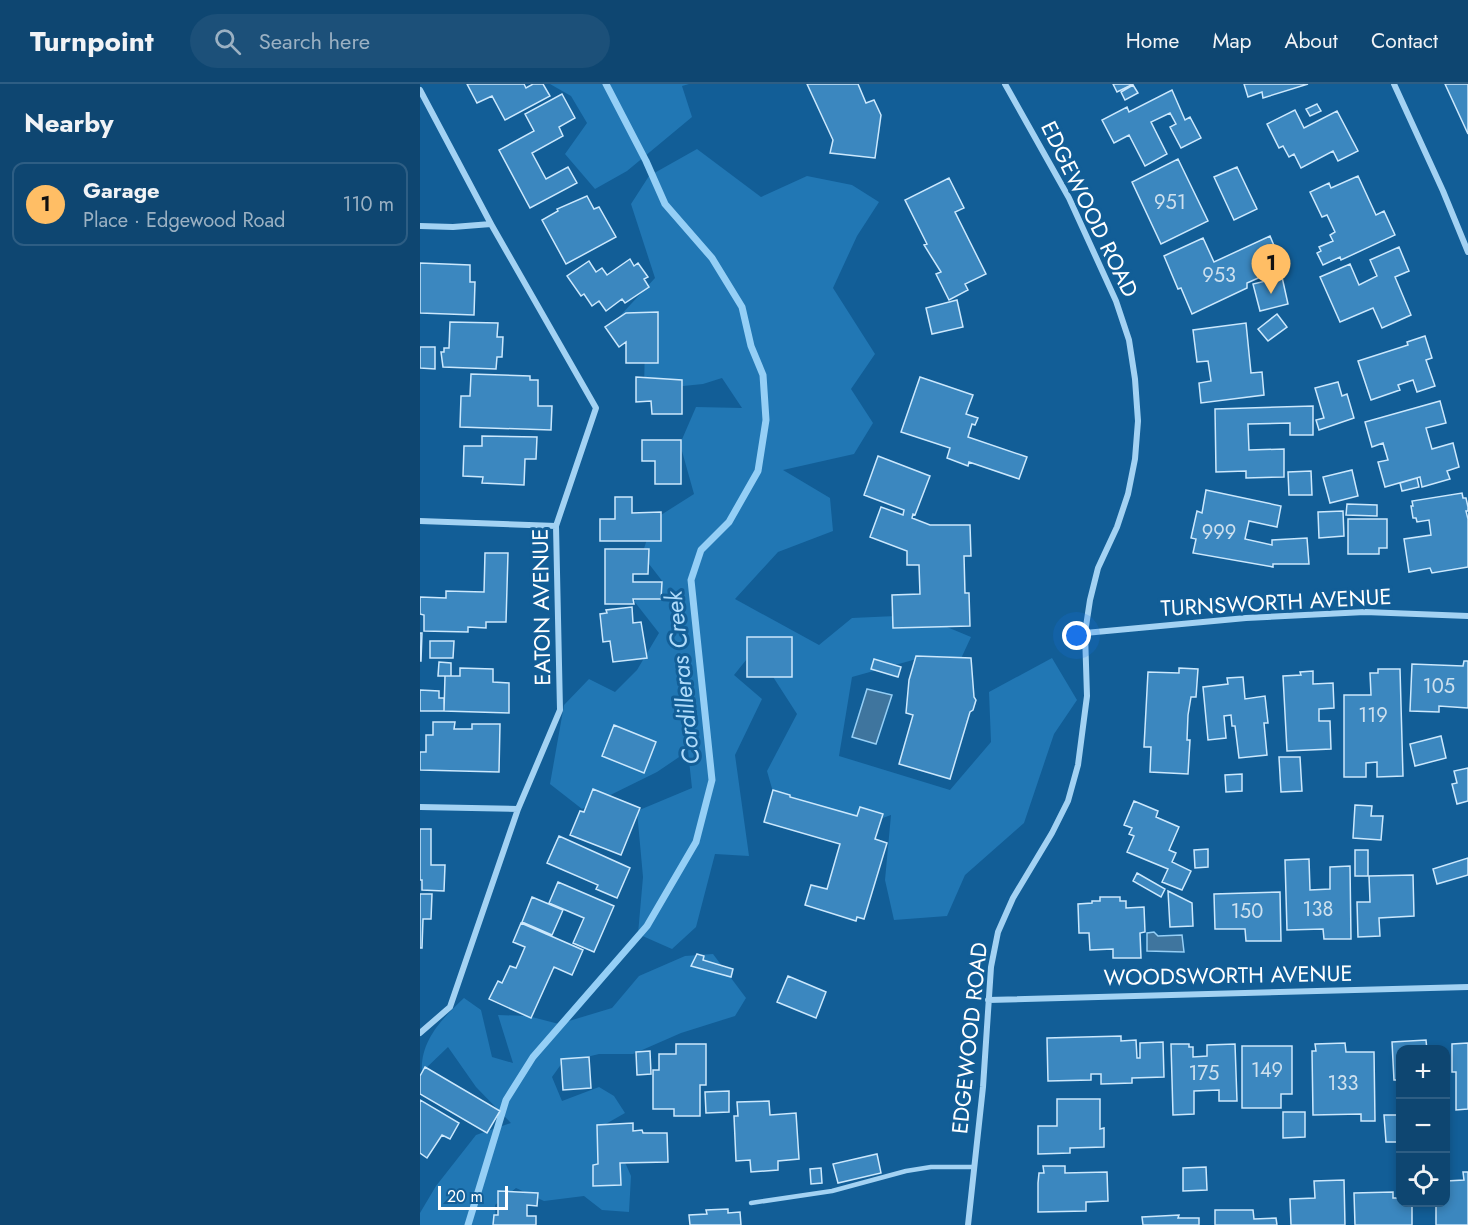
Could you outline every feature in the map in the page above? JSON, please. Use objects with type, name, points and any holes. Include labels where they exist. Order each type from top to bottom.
[{"type":"street","name":"EDGEWOOD ROAD","points":[[968,1225],[983,1087],[991,967],[998,932],[1013,898],[1052,833],[1068,801],[1078,765],[1087,696],[1085,633],[1090,600],[1098,568],[1117,527],[1128,494],[1135,459],[1138,422],[1129,340],[1116,301],[1069,198],[1005,84]]},
{"type":"street","points":[[1394,84],[1468,252]]},
{"type":"street","name":"EATON AVENUE","points":[[420,90],[491,224],[596,408],[556,526],[561,710],[518,809],[450,1007],[420,1033]]},
{"type":"street","points":[[420,226],[453,227],[491,224]]},
{"type":"street","points":[[420,521],[556,526]]},
{"type":"street","name":"TURNSWORTH AVENUE","points":[[1085,633],[1246,618],[1365,612],[1468,616]]},
{"type":"street","points":[[420,807],[518,809]]},
{"type":"street","name":"WOODSWORTH AVENUE","points":[[988,1000],[1468,987]]},
{"type":"lane","points":[[751,1203],[832,1191],[906,1171],[931,1167],[974,1167]]},
{"type":"shaded area","points":[[550,84],[689,84],[682,86],[692,117],[627,171],[595,189],[565,154],[587,123],[571,96]]},
{"type":"shaded area","points":[[697,149],[761,197],[807,176],[852,185],[879,202],[857,236],[833,288],[875,354],[851,389],[873,423],[854,454],[783,470],[830,498],[833,531],[778,552],[735,599],[819,645],[852,618],[918,615],[971,637],[958,665],[913,660],[852,677],[839,756],[950,790],[991,742],[989,692],[1052,658],[1077,700],[1054,734],[1024,823],[965,875],[947,916],[894,920],[885,880],[891,815],[829,837],[781,820],[767,771],[797,714],[755,649],[734,675],[762,699],[735,755],[749,856],[715,854],[696,927],[672,949],[638,934],[643,877],[637,811],[692,788],[688,751],[657,772],[582,809],[550,784],[564,705],[589,679],[615,692],[637,670],[659,633],[634,601],[663,582],[642,555],[653,520],[694,494],[680,444],[696,407],[742,408],[722,378],[703,384],[644,390],[645,341],[619,317],[655,278],[631,204],[649,176]]},
{"type":"shaded area","points":[[867,689],[892,695],[876,744],[852,737]]},
{"type":"shaded area","points":[[1154,932],[1158,936],[1182,935],[1184,952],[1147,951],[1147,933]]},
{"type":"shaded area","points":[[713,954],[746,998],[735,1016],[681,1033],[633,1054],[599,1054],[562,1063],[552,1077],[562,1101],[599,1087],[614,1096],[625,1113],[597,1129],[617,1144],[631,1176],[629,1212],[602,1210],[584,1196],[544,1201],[516,1188],[495,1205],[496,1225],[420,1225],[420,1213],[436,1186],[476,1135],[511,1123],[476,1087],[448,1047],[422,1072],[422,1060],[434,1030],[464,998],[481,1010],[492,1057],[513,1063],[498,1015],[528,1016],[559,1024],[612,1008],[639,976],[685,956]]},
{"type":"building","points":[[467,84],[524,84],[526,88],[533,84],[543,84],[550,96],[505,120],[492,96],[477,103]]},
{"type":"building","points":[[807,84],[858,84],[866,103],[874,100],[881,115],[875,158],[830,153],[833,140]]},
{"type":"building","points":[[1113,84],[1133,84],[1117,92]]},
{"type":"building","points":[[1244,84],[1308,84],[1263,98],[1262,92],[1248,97]]},
{"type":"building","points":[[1445,84],[1468,84],[1468,134]]},
{"type":"building","points":[[1133,85],[1138,93],[1125,100],[1121,92]]},
{"type":"building","points":[[1172,90],[1185,120],[1190,117],[1201,138],[1181,148],[1170,127],[1176,124],[1170,113],[1151,122],[1167,154],[1145,166],[1129,135],[1114,143],[1102,120],[1127,107],[1129,112]]},
{"type":"building","points":[[562,94],[575,118],[559,127],[563,136],[532,153],[546,179],[568,167],[577,183],[530,208],[499,150],[534,131],[525,114]]},
{"type":"building","points":[[1317,104],[1321,111],[1310,116],[1306,109]]},
{"type":"building","points":[[1295,110],[1304,128],[1337,111],[1358,151],[1338,161],[1333,151],[1301,168],[1294,154],[1289,157],[1283,146],[1279,148],[1267,124]]},
{"type":"building","points":[[1178,159],[1208,221],[1161,244],[1132,182]]},
{"type":"building","points":[[1237,167],[1257,209],[1234,220],[1214,177]]},
{"type":"building","points":[[1358,176],[1376,215],[1384,211],[1395,235],[1341,260],[1340,257],[1323,265],[1317,253],[1321,251],[1319,247],[1333,241],[1330,235],[1335,232],[1327,215],[1322,217],[1310,192],[1329,183],[1331,188]]},
{"type":"building","points":[[949,178],[964,208],[955,212],[986,274],[965,284],[968,290],[949,300],[936,274],[941,272],[924,245],[927,244],[905,200]]},
{"type":"building","points":[[587,196],[594,209],[599,207],[616,237],[566,264],[542,220],[558,211],[557,209]]},
{"type":"building","points":[[1270,236],[1283,267],[1247,283],[1247,288],[1192,314],[1164,256],[1203,238],[1214,262]]},
{"type":"building","points":[[1399,247],[1409,271],[1395,277],[1411,315],[1382,328],[1373,308],[1340,322],[1320,277],[1350,264],[1359,285],[1377,276],[1370,260]]},
{"type":"building","points":[[630,259],[634,266],[638,263],[648,277],[644,279],[649,287],[625,303],[622,299],[606,311],[599,301],[592,306],[584,294],[581,296],[567,276],[589,261],[596,272],[602,268],[607,275]]},
{"type":"building","points":[[420,263],[470,265],[470,282],[475,282],[474,315],[420,313]]},
{"type":"building","points":[[1282,277],[1288,304],[1260,311],[1253,284]]},
{"type":"building","points":[[957,300],[963,327],[932,334],[926,308]]},
{"type":"building","points":[[658,312],[658,363],[626,363],[626,342],[619,347],[605,327],[626,313]]},
{"type":"building","points":[[1277,314],[1287,327],[1268,341],[1258,329]]},
{"type":"building","points":[[450,322],[498,323],[497,337],[503,337],[502,357],[497,357],[496,369],[443,367],[441,352],[444,352],[444,348],[449,348]]},
{"type":"building","points":[[1246,323],[1251,373],[1262,372],[1264,395],[1201,403],[1199,383],[1211,381],[1208,361],[1197,362],[1193,330]]},
{"type":"building","points":[[1425,336],[1432,358],[1426,360],[1435,386],[1417,392],[1413,380],[1398,385],[1400,390],[1371,400],[1358,361],[1408,345],[1407,342]]},
{"type":"building","points":[[420,347],[435,347],[435,369],[420,368]]},
{"type":"building","points":[[471,374],[530,376],[530,380],[538,380],[538,406],[552,406],[551,430],[460,427],[461,396],[470,396]]},
{"type":"building","points":[[636,377],[682,380],[682,414],[652,414],[651,401],[636,402]]},
{"type":"building","points":[[920,377],[973,395],[966,414],[978,418],[975,425],[972,424],[968,437],[1027,457],[1019,479],[969,462],[968,466],[947,458],[950,448],[901,432]]},
{"type":"building","points":[[1338,382],[1342,396],[1347,394],[1354,418],[1319,430],[1316,420],[1324,418],[1315,388]]},
{"type":"building","points":[[1440,401],[1446,423],[1426,428],[1432,449],[1453,443],[1459,467],[1447,471],[1450,479],[1422,487],[1420,477],[1385,487],[1378,462],[1388,460],[1383,443],[1372,447],[1365,422]]},
{"type":"building","points":[[1313,406],[1313,435],[1290,435],[1290,423],[1248,424],[1249,450],[1284,449],[1284,477],[1246,478],[1246,471],[1216,472],[1215,409]]},
{"type":"building","points":[[482,436],[537,437],[536,459],[525,459],[524,485],[482,483],[483,477],[463,476],[464,446],[482,446]]},
{"type":"building","points":[[642,440],[681,440],[681,484],[655,484],[655,461],[642,461]]},
{"type":"building","points":[[878,456],[930,476],[912,518],[930,525],[970,525],[971,556],[964,556],[965,593],[969,593],[970,626],[893,628],[892,595],[920,594],[919,565],[907,565],[907,551],[870,537],[881,507],[903,515],[904,510],[864,495]]},
{"type":"building","points":[[1352,470],[1358,496],[1330,503],[1323,477]]},
{"type":"building","points":[[1311,471],[1312,495],[1289,495],[1288,472]]},
{"type":"building","points":[[1417,478],[1419,487],[1402,491],[1400,483]]},
{"type":"building","points":[[1206,490],[1281,506],[1277,527],[1249,521],[1245,539],[1272,545],[1272,540],[1307,538],[1309,564],[1273,564],[1273,567],[1193,553],[1196,539],[1191,538],[1197,511],[1202,513]]},
{"type":"building","points":[[1462,493],[1468,507],[1466,511],[1468,567],[1432,573],[1430,568],[1409,572],[1404,539],[1431,535],[1429,520],[1417,522],[1416,518],[1413,518],[1412,501]]},
{"type":"building","points":[[615,497],[632,497],[632,513],[661,512],[661,541],[600,541],[600,519],[615,519]]},
{"type":"building","points":[[1347,504],[1377,505],[1377,516],[1346,515]]},
{"type":"building","points":[[1343,511],[1344,536],[1319,538],[1318,512]]},
{"type":"building","points":[[1348,519],[1387,519],[1387,548],[1379,548],[1379,554],[1348,554]]},
{"type":"building","points":[[605,549],[649,549],[648,574],[633,574],[633,582],[662,582],[661,599],[633,599],[634,604],[605,604]]},
{"type":"building","points":[[485,553],[508,553],[506,622],[486,622],[486,628],[468,627],[468,632],[424,631],[424,615],[420,614],[420,597],[446,598],[446,591],[484,592]]},
{"type":"building","points":[[632,607],[633,623],[641,622],[647,658],[613,662],[610,641],[603,642],[600,614],[607,613],[606,610]]},
{"type":"building","points":[[420,633],[422,633],[421,661],[420,661]]},
{"type":"building","points":[[747,637],[792,637],[792,677],[747,677]]},
{"type":"building","points":[[430,641],[454,641],[453,658],[430,658]]},
{"type":"building","points":[[916,656],[971,658],[976,700],[970,712],[950,779],[899,764],[913,715],[906,713],[909,680]]},
{"type":"building","points":[[874,659],[901,667],[898,677],[871,669]]},
{"type":"building","points":[[1464,661],[1468,661],[1468,708],[1439,706],[1439,712],[1410,711],[1412,664],[1463,666]]},
{"type":"building","points":[[439,662],[451,663],[451,676],[438,676]]},
{"type":"building","points":[[460,668],[493,669],[493,682],[509,683],[509,713],[444,711],[445,676],[460,676]]},
{"type":"building","points":[[1179,668],[1198,669],[1196,697],[1191,697],[1188,715],[1187,740],[1190,740],[1188,774],[1150,772],[1151,747],[1144,747],[1148,672],[1179,673]]},
{"type":"building","points":[[1378,669],[1400,669],[1403,776],[1377,777],[1377,762],[1366,763],[1366,777],[1344,777],[1344,695],[1371,695],[1370,673],[1378,673]]},
{"type":"building","points":[[1313,671],[1313,684],[1333,683],[1334,708],[1319,709],[1319,721],[1330,721],[1331,749],[1287,751],[1283,676],[1301,675],[1300,672]]},
{"type":"building","points":[[1243,677],[1245,699],[1265,696],[1268,723],[1264,723],[1267,755],[1239,758],[1235,726],[1232,726],[1231,715],[1224,716],[1226,738],[1208,740],[1203,687],[1228,684],[1227,678]]},
{"type":"building","points":[[420,690],[439,691],[439,698],[444,698],[444,711],[420,711]]},
{"type":"building","points":[[433,722],[455,722],[454,729],[472,729],[472,724],[500,724],[499,772],[420,770],[420,752],[426,752],[426,735],[433,735]]},
{"type":"building","points":[[614,725],[656,742],[644,773],[602,756]]},
{"type":"building","points":[[1441,736],[1446,758],[1415,766],[1410,744]]},
{"type":"building","points":[[1279,757],[1300,757],[1302,791],[1281,792]]},
{"type":"building","points":[[1468,768],[1468,801],[1457,804],[1452,784],[1457,783],[1454,771]]},
{"type":"building","points":[[1242,774],[1242,791],[1226,792],[1225,775]]},
{"type":"building","points":[[593,789],[640,808],[621,855],[570,835],[580,811],[584,812]]},
{"type":"building","points":[[773,790],[857,816],[860,807],[883,814],[875,839],[887,843],[864,919],[857,917],[856,921],[805,905],[811,885],[827,889],[840,844],[764,822]]},
{"type":"building","points":[[1134,801],[1158,811],[1156,817],[1179,827],[1169,850],[1176,853],[1172,862],[1191,871],[1182,890],[1162,882],[1168,869],[1127,852],[1134,836],[1129,834],[1132,828],[1124,825]]},
{"type":"building","points":[[1355,805],[1372,806],[1371,816],[1383,816],[1381,840],[1353,838]]},
{"type":"building","points":[[420,829],[431,829],[431,865],[445,865],[444,891],[422,890]]},
{"type":"building","points":[[559,836],[630,868],[617,898],[596,889],[598,885],[547,863]]},
{"type":"building","points":[[1208,849],[1208,867],[1195,868],[1194,850]]},
{"type":"building","points":[[1355,850],[1368,850],[1368,876],[1355,876]]},
{"type":"building","points":[[1468,858],[1468,875],[1437,884],[1433,869]]},
{"type":"building","points":[[1309,859],[1310,890],[1330,889],[1330,867],[1350,866],[1351,939],[1324,939],[1323,929],[1287,930],[1285,860]]},
{"type":"building","points":[[1137,873],[1165,889],[1161,897],[1133,881]]},
{"type":"building","points":[[1413,875],[1414,916],[1379,918],[1380,936],[1358,937],[1357,902],[1370,902],[1369,876]]},
{"type":"building","points":[[558,882],[614,906],[594,952],[573,943],[584,918],[549,903]]},
{"type":"building","points":[[1168,891],[1192,903],[1193,926],[1170,927]]},
{"type":"building","points":[[1280,892],[1281,941],[1246,941],[1245,929],[1215,929],[1214,894]]},
{"type":"building","points":[[420,894],[432,894],[431,919],[423,919],[422,948],[420,948]]},
{"type":"building","points":[[532,897],[563,910],[552,935],[522,922]]},
{"type":"building","points":[[1100,897],[1120,897],[1120,901],[1126,901],[1126,908],[1144,907],[1145,932],[1140,933],[1141,958],[1113,958],[1113,949],[1090,950],[1089,933],[1079,933],[1078,904],[1100,901]]},
{"type":"building","points":[[521,923],[583,950],[572,975],[554,967],[531,1018],[489,999],[498,981],[502,983],[510,966],[516,968],[525,947],[513,942]]},
{"type":"building","points":[[697,954],[704,956],[703,960],[733,969],[731,977],[691,966]]},
{"type":"building","points":[[788,976],[826,992],[816,1018],[777,1002]]},
{"type":"building","points":[[1121,1036],[1121,1041],[1136,1040],[1137,1058],[1140,1058],[1140,1043],[1163,1042],[1164,1077],[1132,1078],[1132,1083],[1101,1084],[1101,1074],[1091,1074],[1091,1080],[1048,1081],[1047,1038]]},
{"type":"building","points":[[1426,1040],[1426,1045],[1396,1045],[1396,1080],[1394,1080],[1392,1042]]},
{"type":"building","points":[[1345,1043],[1346,1052],[1374,1052],[1375,1121],[1361,1121],[1361,1114],[1313,1115],[1312,1051],[1316,1051],[1315,1044]]},
{"type":"building","points":[[1468,1043],[1468,1109],[1456,1110],[1456,1072],[1452,1072],[1452,1044]]},
{"type":"building","points":[[676,1044],[706,1044],[706,1085],[700,1085],[700,1116],[674,1116],[674,1109],[653,1109],[653,1070],[659,1070],[659,1054],[676,1054]]},
{"type":"building","points":[[1171,1044],[1189,1044],[1189,1047],[1193,1047],[1193,1057],[1207,1056],[1207,1045],[1235,1044],[1237,1101],[1219,1101],[1219,1090],[1194,1091],[1194,1114],[1173,1115]]},
{"type":"building","points":[[1242,1046],[1292,1046],[1292,1094],[1281,1094],[1281,1108],[1242,1108]]},
{"type":"building","points":[[650,1051],[651,1074],[637,1075],[636,1052]]},
{"type":"building","points":[[589,1057],[591,1088],[563,1090],[561,1059]]},
{"type":"building","points":[[425,1067],[500,1111],[487,1133],[420,1094],[420,1076]]},
{"type":"building","points":[[729,1091],[729,1112],[706,1113],[705,1092]]},
{"type":"building","points":[[1057,1099],[1100,1099],[1100,1129],[1104,1128],[1104,1147],[1070,1148],[1070,1153],[1038,1154],[1038,1126],[1057,1126]]},
{"type":"building","points":[[420,1100],[459,1123],[450,1139],[442,1135],[427,1158],[420,1153]]},
{"type":"building","points":[[769,1101],[770,1115],[796,1113],[799,1159],[778,1161],[778,1170],[751,1172],[750,1160],[736,1161],[734,1116],[738,1116],[737,1102]]},
{"type":"building","points":[[1283,1112],[1305,1112],[1305,1137],[1283,1138]]},
{"type":"building","points":[[1384,1115],[1396,1115],[1396,1142],[1386,1142]]},
{"type":"building","points":[[633,1123],[633,1131],[667,1133],[668,1162],[620,1163],[621,1185],[593,1186],[593,1165],[598,1164],[597,1125]]},
{"type":"building","points":[[877,1154],[881,1173],[838,1183],[833,1164]]},
{"type":"building","points":[[1043,1166],[1065,1166],[1065,1173],[1107,1172],[1108,1201],[1086,1202],[1086,1211],[1038,1212],[1039,1173],[1044,1173]]},
{"type":"building","points":[[1206,1167],[1207,1190],[1183,1191],[1183,1168]]},
{"type":"building","points":[[821,1168],[822,1183],[811,1184],[810,1169]]},
{"type":"building","points":[[1463,1172],[1468,1172],[1468,1225],[1436,1225],[1436,1207],[1450,1207],[1450,1181],[1464,1180]]},
{"type":"building","points":[[1344,1180],[1345,1225],[1291,1225],[1290,1199],[1315,1198],[1314,1181]]},
{"type":"building","points":[[498,1191],[538,1193],[537,1206],[527,1205],[527,1216],[536,1216],[536,1225],[493,1225],[494,1215],[498,1215]]},
{"type":"building","points":[[1393,1192],[1396,1207],[1412,1207],[1412,1225],[1355,1225],[1354,1193]]},
{"type":"building","points":[[728,1209],[728,1213],[740,1212],[741,1225],[690,1225],[689,1215],[707,1214],[706,1210]]},
{"type":"building","points":[[1215,1210],[1253,1210],[1254,1219],[1276,1218],[1277,1225],[1215,1225]]},
{"type":"building","points":[[1179,1215],[1178,1218],[1199,1218],[1199,1225],[1143,1225],[1142,1217]]},
{"type":"waterway","name":"Cordilleras Creek","points":[[468,1225],[506,1100],[533,1057],[647,926],[696,842],[712,780],[691,580],[701,550],[729,522],[758,471],[766,420],[763,375],[751,346],[742,307],[712,258],[665,204],[646,161],[606,84]]},
{"type":"place","name":"Garage","points":[[1271,294]]}]
